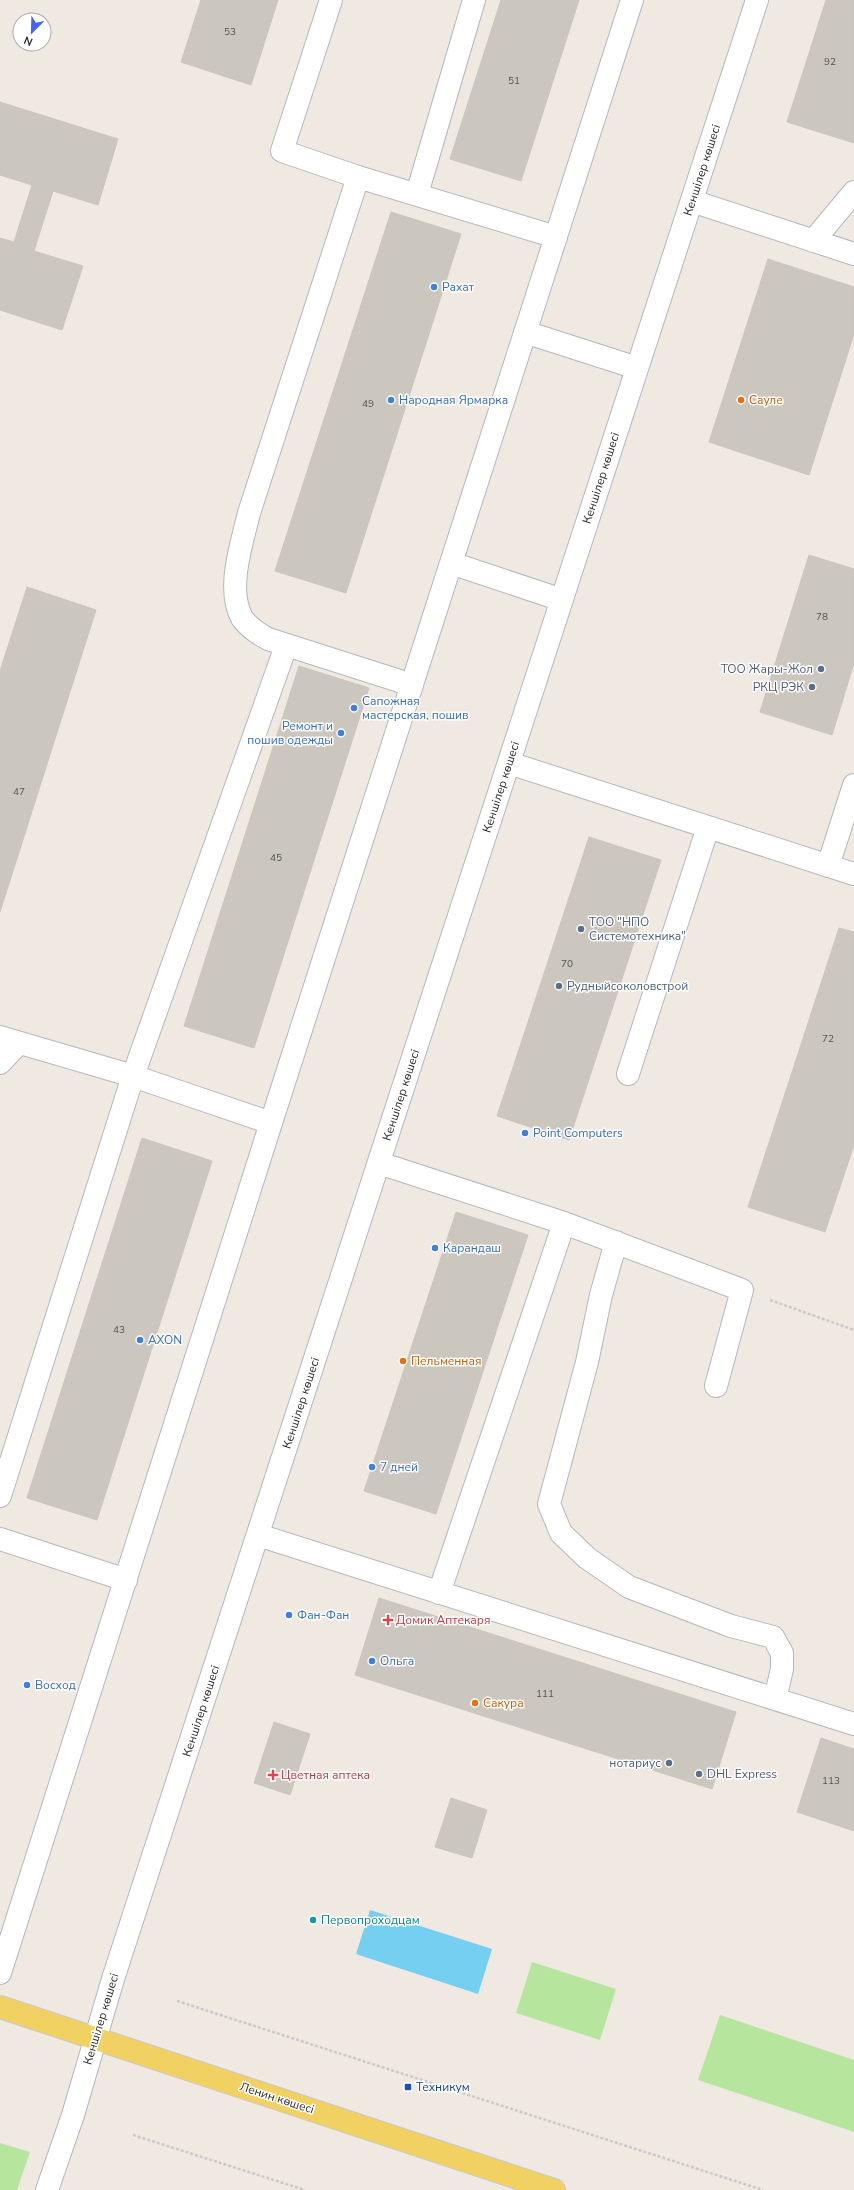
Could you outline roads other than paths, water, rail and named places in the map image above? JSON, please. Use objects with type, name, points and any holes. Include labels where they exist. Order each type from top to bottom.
[{"type":"main road","name":"Ленин көшесі","points":[[0,2007],[554,2190]]},
{"type":"street","points":[[331,0],[282,151],[358,177],[556,237]]},
{"type":"street","points":[[417,194],[474,0]]},
{"type":"street","points":[[0,1973],[271,1122],[632,0]]},
{"type":"street","name":"Кеншілер көшесі","points":[[47,2190],[73,2115],[94,2038],[757,0]]},
{"type":"street","points":[[358,177],[249,513],[237,562],[236,598],[242,618],[254,631],[268,639],[412,685]]},
{"type":"street","points":[[813,240],[854,192]]},
{"type":"street","points":[[692,201],[854,254]]},
{"type":"street","points":[[525,332],[637,368]]},
{"type":"street","points":[[451,563],[562,600]]},
{"type":"street","points":[[2,1485],[133,1076],[286,646]]},
{"type":"street","points":[[509,762],[854,874]]},
{"type":"street","points":[[828,866],[854,786]]},
{"type":"street","points":[[628,1074],[708,827]]},
{"type":"street","points":[[0,1063],[9,1040],[133,1076],[271,1122]]},
{"type":"street","points":[[379,1163],[564,1223],[742,1290],[716,1386]]},
{"type":"street","points":[[439,1593],[564,1223]]},
{"type":"street","points":[[616,1242],[601,1296],[587,1362],[549,1504],[561,1533],[587,1558],[629,1587],[731,1626],[773,1637],[782,1653],[782,1668],[774,1699]]},
{"type":"street","points":[[258,1535],[854,1724]]},
{"type":"street","points":[[0,1539],[126,1580]]},
{"type":"water","points":[[370,1910],[492,1949],[478,1994],[356,1954]]},
{"type":"place","name":"Рахат","points":[[434,287]]},
{"type":"place","name":"Народная Ярмарка","points":[[391,400]]},
{"type":"place","name":"Сауле","points":[[741,400]]},
{"type":"place","name":"ТОО Жары-Жол","points":[[821,669]]},
{"type":"place","name":"РКЦ РЭК","points":[[812,687]]},
{"type":"place","name":"Сапожная мастерская, пошив","points":[[354,708]]},
{"type":"place","name":"Ремонт и пошив одежды","points":[[341,733]]},
{"type":"place","name":"ТОО \"НПО Системотехника\"","points":[[581,929]]},
{"type":"place","name":"Рудныйсоколовстрой","points":[[559,986]]},
{"type":"place","name":"Point Computers","points":[[525,1133]]},
{"type":"place","name":"Карандаш","points":[[435,1248]]},
{"type":"place","name":"AXON","points":[[140,1340]]},
{"type":"place","name":"Пельменная","points":[[403,1361]]},
{"type":"place","name":"7 дней","points":[[372,1467]]},
{"type":"place","name":"Фан-Фан","points":[[289,1615]]},
{"type":"place","name":"Домик Аптекаря","points":[[388,1620]]},
{"type":"place","name":"Ольга","points":[[372,1661]]},
{"type":"place","name":"Восход","points":[[27,1685]]},
{"type":"place","name":"Сакура","points":[[475,1703]]},
{"type":"place","name":"нотариус","points":[[669,1763]]},
{"type":"place","name":"DHL Express","points":[[699,1774]]},
{"type":"place","name":"Цветная аптека","points":[[273,1775]]},
{"type":"place","name":"Первопроходцам","points":[[313,1920]]},
{"type":"place","name":"Техникум","points":[[408,2087]]}]
